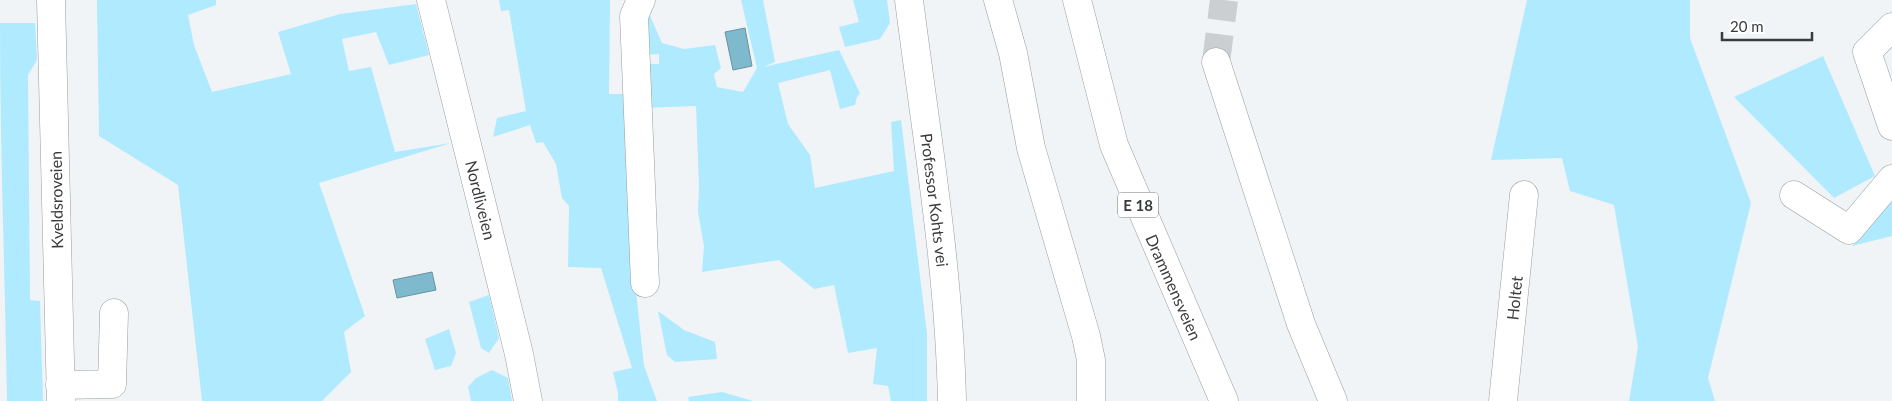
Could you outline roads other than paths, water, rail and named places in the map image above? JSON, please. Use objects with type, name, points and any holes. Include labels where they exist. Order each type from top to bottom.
[{"type":"main road","name":"Kveldsroveien","points":[[51,0],[61,393]]},
{"type":"main road","name":"Nordliveien","points":[[431,0],[520,354],[528,401]]},
{"type":"main road","points":[[641,0],[634,16],[645,283]]},
{"type":"main road","name":"Professor Kohts vei","points":[[909,0],[942,244],[950,328],[952,401]]},
{"type":"main road","points":[[998,0],[1013,53],[1031,148],[1086,336],[1090,360],[1091,401]]},
{"type":"main road","name":"Drammensveien","points":[[1077,0],[1114,145],[1224,401]]},
{"type":"main road","points":[[1892,28],[1867,52],[1892,126]]},
{"type":"main road","points":[[1216,62],[1301,324],[1333,401]]},
{"type":"main road","points":[[1794,196],[1849,230],[1892,179]]},
{"type":"main road","name":"Holtet","points":[[1503,401],[1524,195]]},
{"type":"main road","points":[[61,393],[112,384],[114,313]]},
{"type":"tunnel","points":[[1216,62],[1224,0]]}]
